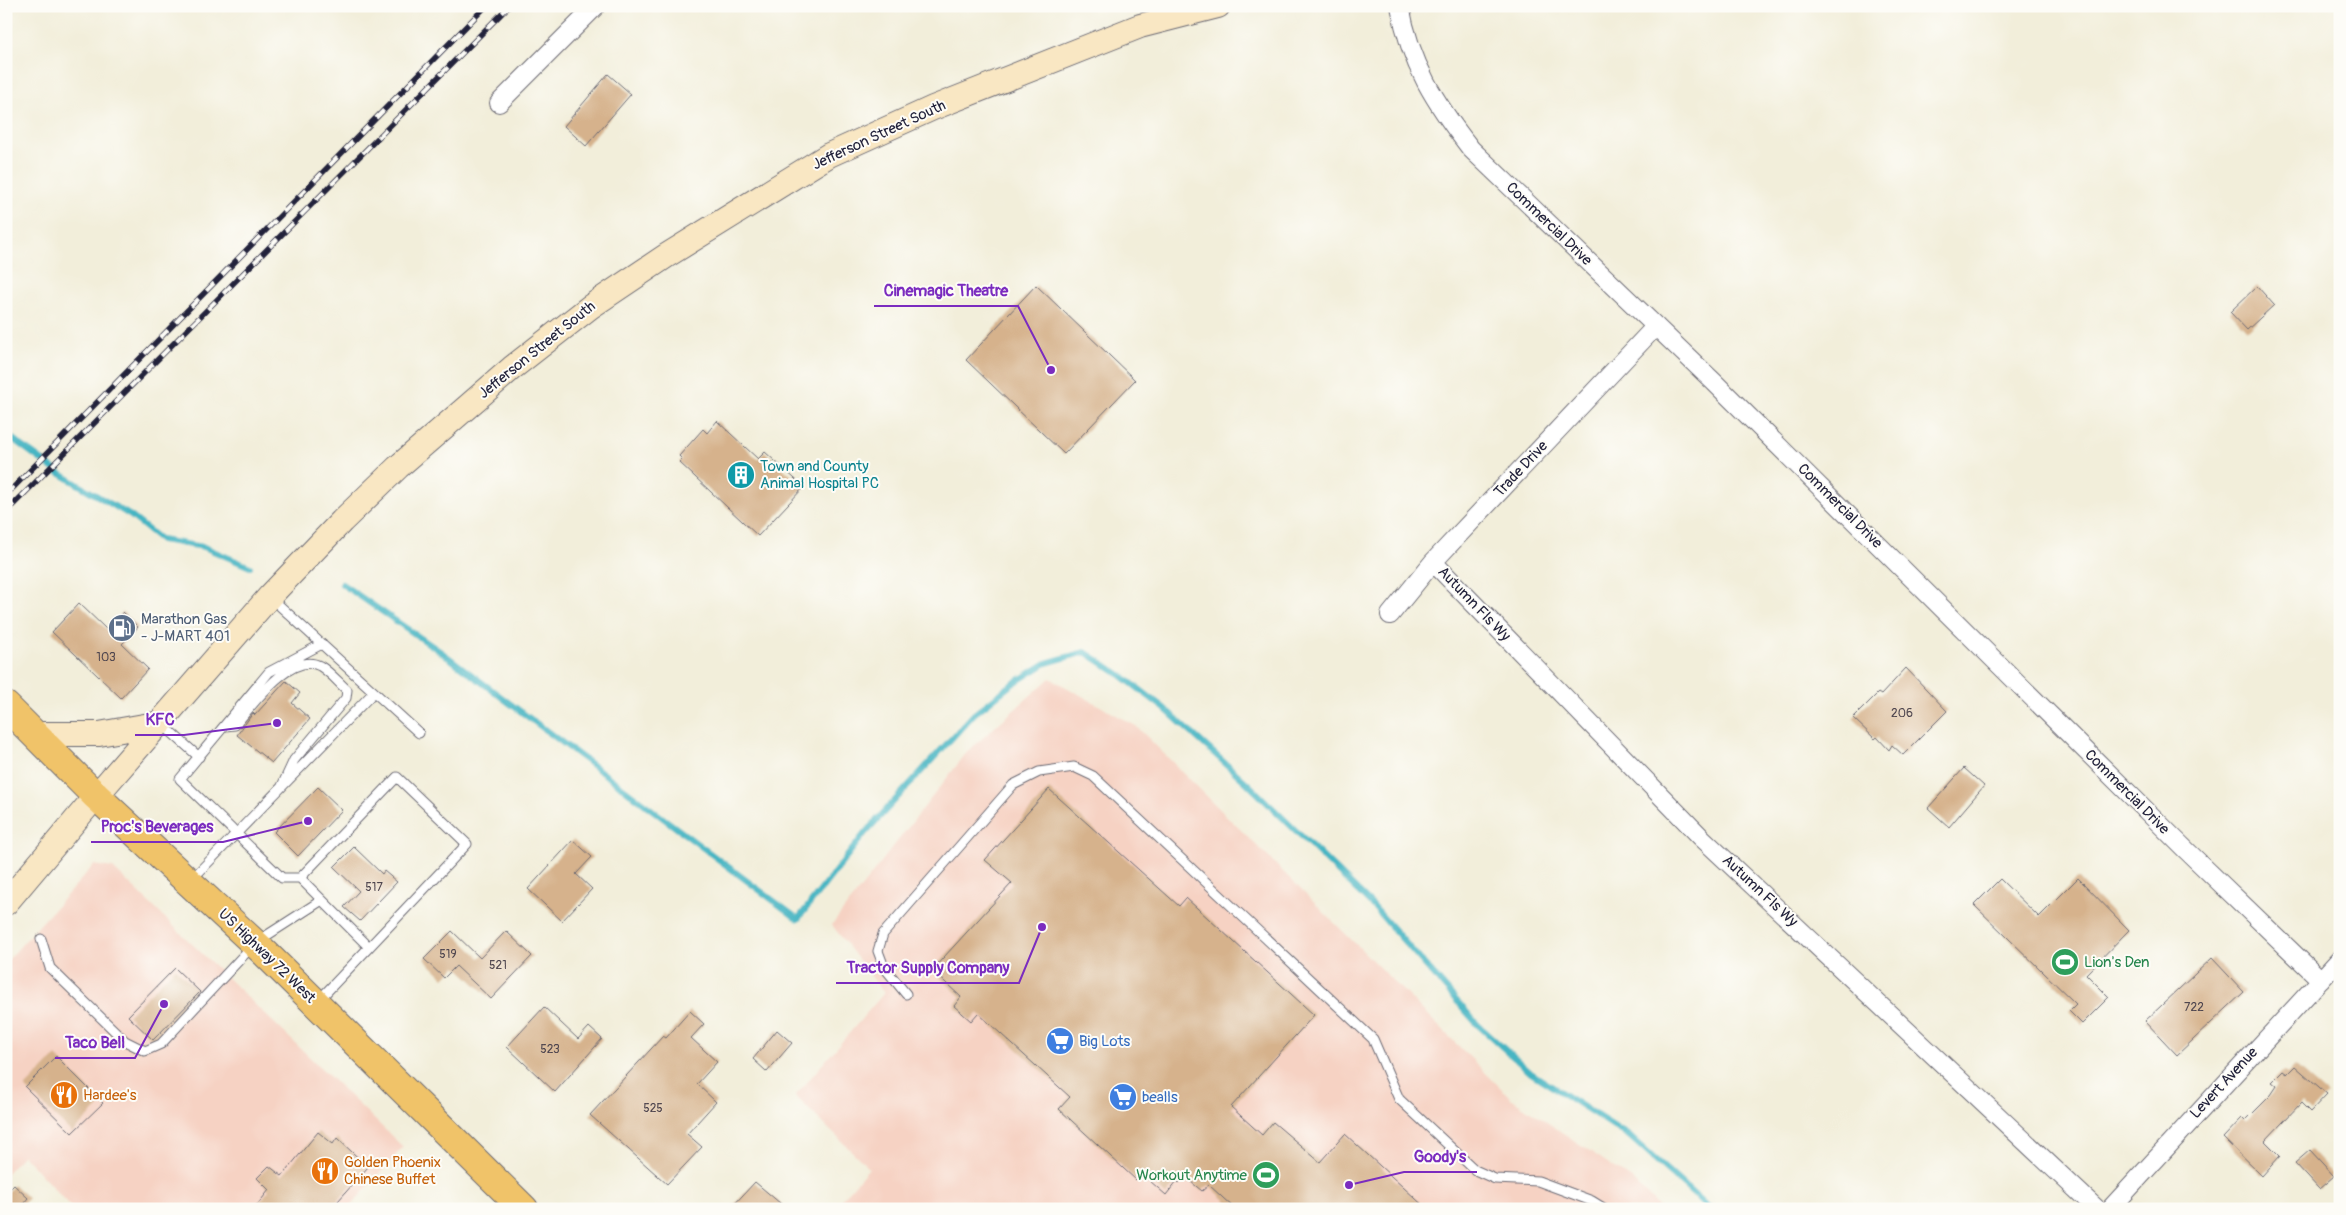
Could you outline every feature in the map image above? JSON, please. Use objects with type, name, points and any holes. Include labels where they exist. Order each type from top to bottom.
[{"type":"highway","name":"US Highway 72 West","points":[[6,706],[96,796],[255,943],[524,1209]]},
{"type":"street","points":[[499,103],[596,6]]},
{"type":"street","name":"Jefferson Street South","points":[[6,903],[96,796],[270,596],[342,521],[391,474],[498,380],[590,307],[666,256],[829,155],[933,108],[1140,26],[1218,6]]},
{"type":"street","name":"Commercial Drive","points":[[1400,6],[1404,29],[1419,72],[1442,112],[1471,149],[1656,326],[2172,836],[2321,980]]},
{"type":"street","name":"Trade Drive","points":[[1390,615],[1433,562],[1656,326]]},
{"type":"street","name":"Autumn Fls Wy","points":[[1433,562],[1702,837],[2097,1209]]},
{"type":"street","points":[[34,734],[99,734],[161,723]]},
{"type":"street","name":"Levert Avenue","points":[[2110,1209],[2340,959]]},
{"type":"lane","points":[[270,596],[418,733]]},
{"type":"lane","points":[[322,644],[269,672],[180,779],[282,878],[300,878],[370,947]]},
{"type":"lane","points":[[224,726],[235,725],[281,675],[307,663],[320,666],[347,690],[346,698],[294,760],[282,786]]},
{"type":"lane","points":[[189,882],[374,692]]},
{"type":"lane","points":[[161,723],[199,757]]},
{"type":"lane","points":[[906,994],[884,967],[878,951],[883,934],[1013,785],[1040,772],[1074,768],[1093,776],[1373,1039],[1399,1099],[1475,1170],[1495,1179],[1538,1181],[1592,1200],[1605,1209]]},
{"type":"lane","points":[[300,878],[397,777],[467,844],[316,1003]]},
{"type":"lane","points":[[41,939],[50,968],[125,1041],[145,1052],[162,1044],[255,943],[322,900]]},
{"type":"shaded area","points":[[1050,678],[1136,726],[1511,1098],[1633,1180],[1661,1209],[833,1209],[869,1168],[795,1096],[884,993],[832,925],[968,751]]},
{"type":"shaded area","points":[[94,865],[113,868],[403,1147],[348,1209],[73,1209],[23,1155],[6,1174],[6,962]]},
{"type":"building","points":[[608,74],[631,94],[586,146],[564,126]]},
{"type":"building","points":[[1036,285],[1135,380],[1064,454],[966,360]]},
{"type":"building","points":[[2257,286],[2274,305],[2247,330],[2230,312]]},
{"type":"building","name":"Town and County Animal Hospital PC","points":[[717,421],[758,459],[765,452],[804,487],[758,536],[679,462],[682,459],[679,456],[703,429],[707,433]]},
{"type":"building","points":[[79,603],[106,629],[123,612],[138,627],[122,644],[148,669],[121,698],[52,632]]},
{"type":"building","points":[[1906,668],[1947,711],[1903,755],[1892,745],[1889,750],[1877,737],[1875,739],[1853,718],[1878,693],[1881,695]]},
{"type":"building","points":[[286,681],[300,693],[292,703],[310,719],[272,763],[237,735],[253,713],[255,715]]},
{"type":"building","points":[[1964,768],[1984,786],[1949,827],[1928,808]]},
{"type":"building","points":[[318,787],[342,810],[298,856],[274,832]]},
{"type":"building","points":[[1049,789],[1179,906],[1186,898],[1314,1015],[1231,1107],[1262,1135],[1273,1122],[1320,1162],[1345,1134],[1427,1209],[1235,1209],[1209,1185],[1202,1191],[1185,1177],[1179,1183],[1177,1181],[1166,1195],[1142,1174],[1136,1180],[1059,1109],[1070,1097],[978,1013],[971,1021],[954,1006],[961,997],[932,970],[1012,883],[985,860]]},
{"type":"building","points":[[573,840],[592,857],[576,874],[592,889],[562,921],[528,889]]},
{"type":"building","points":[[354,847],[382,874],[384,871],[397,882],[360,921],[344,907],[359,891],[334,867]]},
{"type":"building","name":"Lion's Den","points":[[2078,878],[2129,930],[2086,974],[2109,997],[2082,1024],[2069,1011],[2076,1004],[1974,905],[2000,879],[2039,917]]},
{"type":"building","points":[[452,931],[480,958],[506,931],[532,956],[491,999],[456,966],[444,978],[424,959]]},
{"type":"building","points":[[2212,958],[2244,992],[2177,1055],[2145,1021]]},
{"type":"building","points":[[175,968],[200,992],[153,1040],[128,1016]]},
{"type":"building","points":[[544,1007],[578,1039],[589,1027],[602,1039],[555,1092],[507,1047]]},
{"type":"building","points":[[690,1011],[704,1024],[691,1038],[717,1062],[697,1084],[716,1102],[687,1134],[702,1147],[667,1184],[590,1115],[663,1036],[666,1038]]},
{"type":"building","points":[[777,1030],[792,1043],[767,1072],[753,1059]]},
{"type":"building","name":"Hardee's","points":[[56,1056],[103,1103],[72,1133],[25,1087]]},
{"type":"building","points":[[2295,1066],[2327,1094],[2310,1112],[2301,1103],[2265,1141],[2280,1156],[2262,1176],[2223,1138],[2242,1118],[2245,1121],[2271,1095],[2277,1086],[2272,1082],[2283,1071],[2287,1074]]},
{"type":"building","name":"Golden Phoenix Chinese Buffet","points":[[318,1132],[333,1144],[337,1138],[368,1167],[331,1209],[254,1209],[269,1190],[257,1178],[269,1166],[282,1176]]},
{"type":"building","points":[[2310,1150],[2334,1176],[2319,1189],[2295,1163]]},
{"type":"building","points":[[755,1182],[787,1209],[730,1209]]},
{"type":"building","points":[[14,1185],[28,1198],[19,1209],[6,1209],[6,1193]]},
{"type":"waterway","points":[[6,434],[59,473],[131,516],[161,540],[204,547],[250,567]]},
{"type":"waterway","points":[[342,584],[444,654],[798,919],[865,833],[974,714],[1011,685],[1046,663],[1085,652],[1122,676],[1164,708],[1248,784],[1373,906],[1478,1025],[1531,1073],[1629,1136],[1710,1209]]},
{"type":"railway","points":[[6,495],[486,6]]},
{"type":"railway","points":[[6,512],[509,6]]},
{"type":"place","name":"Cinemagic Theatre","points":[[1051,370]]},
{"type":"place","name":"Town and County Animal Hospital PC","points":[[741,475]]},
{"type":"place","name":"Marathon Gas - J-MART 401","points":[[122,628]]},
{"type":"place","name":"KFC","points":[[277,723]]},
{"type":"place","name":"Proc's Beverages","points":[[308,821]]},
{"type":"place","name":"Tractor Supply Company","points":[[1042,927]]},
{"type":"place","name":"Lion's Den","points":[[2065,962]]},
{"type":"place","name":"Taco Bell","points":[[164,1004]]},
{"type":"place","name":"Big Lots","points":[[1060,1041]]},
{"type":"place","name":"Hardee's","points":[[64,1095]]},
{"type":"place","name":"bealls","points":[[1123,1097]]},
{"type":"place","name":"Golden Phoenix Chinese Buffet","points":[[325,1171]]},
{"type":"place","name":"Workout Anytime","points":[[1266,1175]]},
{"type":"place","name":"Goody's","points":[[1349,1185]]}]
